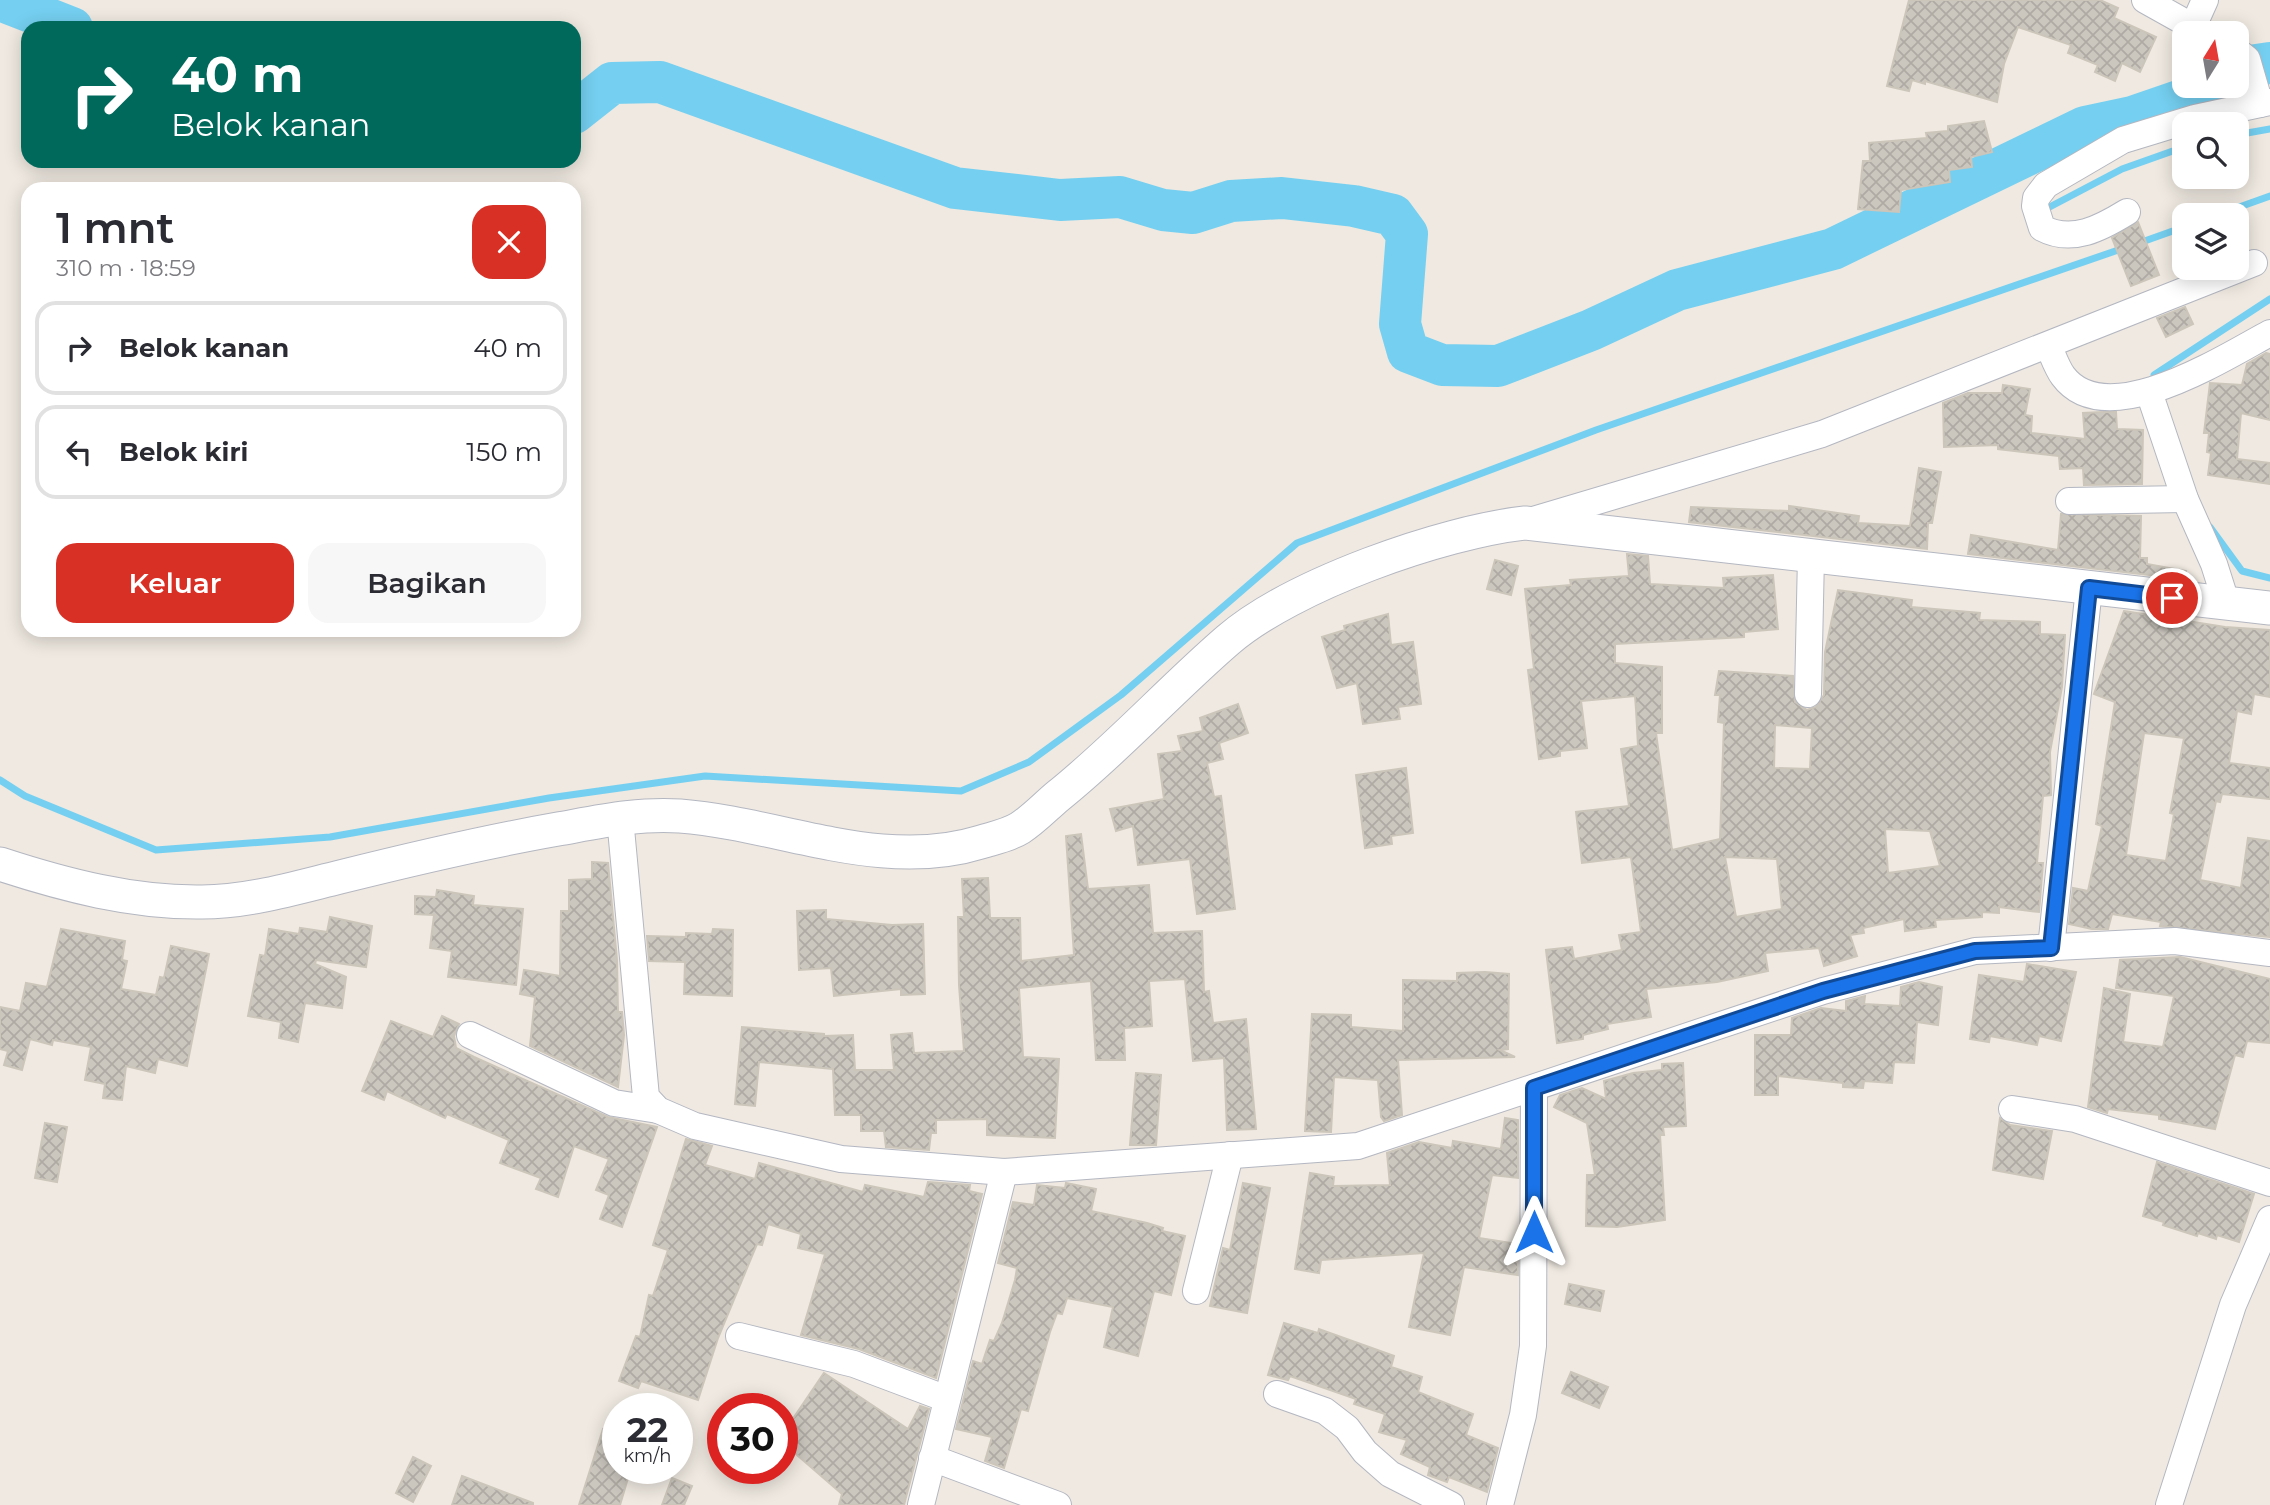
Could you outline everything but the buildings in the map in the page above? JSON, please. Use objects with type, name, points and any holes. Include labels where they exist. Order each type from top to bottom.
[{"type":"street","points":[[2145,0],[2181,21]]},
{"type":"street","points":[[2200,21],[2205,0]]},
{"type":"street","points":[[2127,212],[2102,227],[2057,236],[2038,217],[2036,198],[2046,185],[2123,140],[2263,99],[2249,69]]},
{"type":"street","points":[[0,864],[68,886],[141,897],[202,902],[273,894],[424,856],[620,818],[677,816],[737,823],[879,851],[924,854],[962,848],[1019,828],[1087,773],[1231,638],[1270,609],[1330,581],[1440,541],[1493,526],[1525,523],[1822,434],[2049,347],[2254,263]]},
{"type":"street","points":[[2049,347],[2062,376],[2076,389],[2118,398],[2152,390],[2187,377],[2270,333]]},
{"type":"street","points":[[2152,390],[2185,499],[2214,564],[2227,605]]},
{"type":"street","points":[[2069,501],[2185,499]]},
{"type":"street","points":[[1525,523],[2270,608]]},
{"type":"street","points":[[1808,694],[1811,556]]},
{"type":"street","points":[[2051,948],[2089,588]]},
{"type":"street","points":[[620,818],[646,1097],[658,1110]]},
{"type":"street","points":[[470,1035],[614,1103],[658,1110],[695,1126],[841,1159],[1004,1172],[1358,1146],[1823,991],[1975,951],[2175,941],[2270,953]]},
{"type":"street","points":[[1500,1505],[1523,1415],[1532,1346],[1534,1088]]},
{"type":"street","points":[[2012,1110],[2075,1119],[2270,1183]]},
{"type":"street","points":[[1196,1291],[1230,1155]]},
{"type":"street","points":[[921,1505],[1004,1172]]},
{"type":"street","points":[[2169,1505],[2233,1306],[2270,1219]]},
{"type":"street","points":[[739,1336],[855,1364],[947,1399]]},
{"type":"street","points":[[1277,1394],[1325,1411],[1347,1428],[1365,1452],[1390,1474],[1451,1505]]},
{"type":"street","points":[[932,1458],[1058,1505]]},
{"type":"waterway","points":[[0,0],[54,21]]},
{"type":"waterway","points":[[2249,66],[2270,63]]},
{"type":"waterway","points":[[581,107],[612,83],[660,82],[955,188],[1060,200],[1120,197],[1163,210],[1193,213],[1231,201],[1282,198],[1354,206],[1393,215],[1407,234],[1400,324],[1408,352],[1442,365],[1498,366],[1591,330],[1677,290],[1833,249],[2085,127],[2132,117],[2187,98]]},
{"type":"waterway","points":[[2249,133],[2270,129]]},
{"type":"waterway","points":[[2042,211],[2122,169],[2172,151]]},
{"type":"waterway","points":[[2249,204],[2270,196]]},
{"type":"waterway","points":[[2139,243],[2172,231]]},
{"type":"waterway","points":[[0,780],[25,796],[156,850],[330,837],[549,798],[705,776],[961,791],[1029,762],[1121,695],[1297,543],[1596,430],[2124,248]]},
{"type":"waterway","points":[[2156,382],[2154,375],[2270,299]]},
{"type":"waterway","points":[[2210,527],[2242,571],[2270,578]]},
{"type":"route","points":[[1534,1232],[1534,1088],[1823,991],[1975,951],[2051,948],[2089,588],[2172,598]]}]
